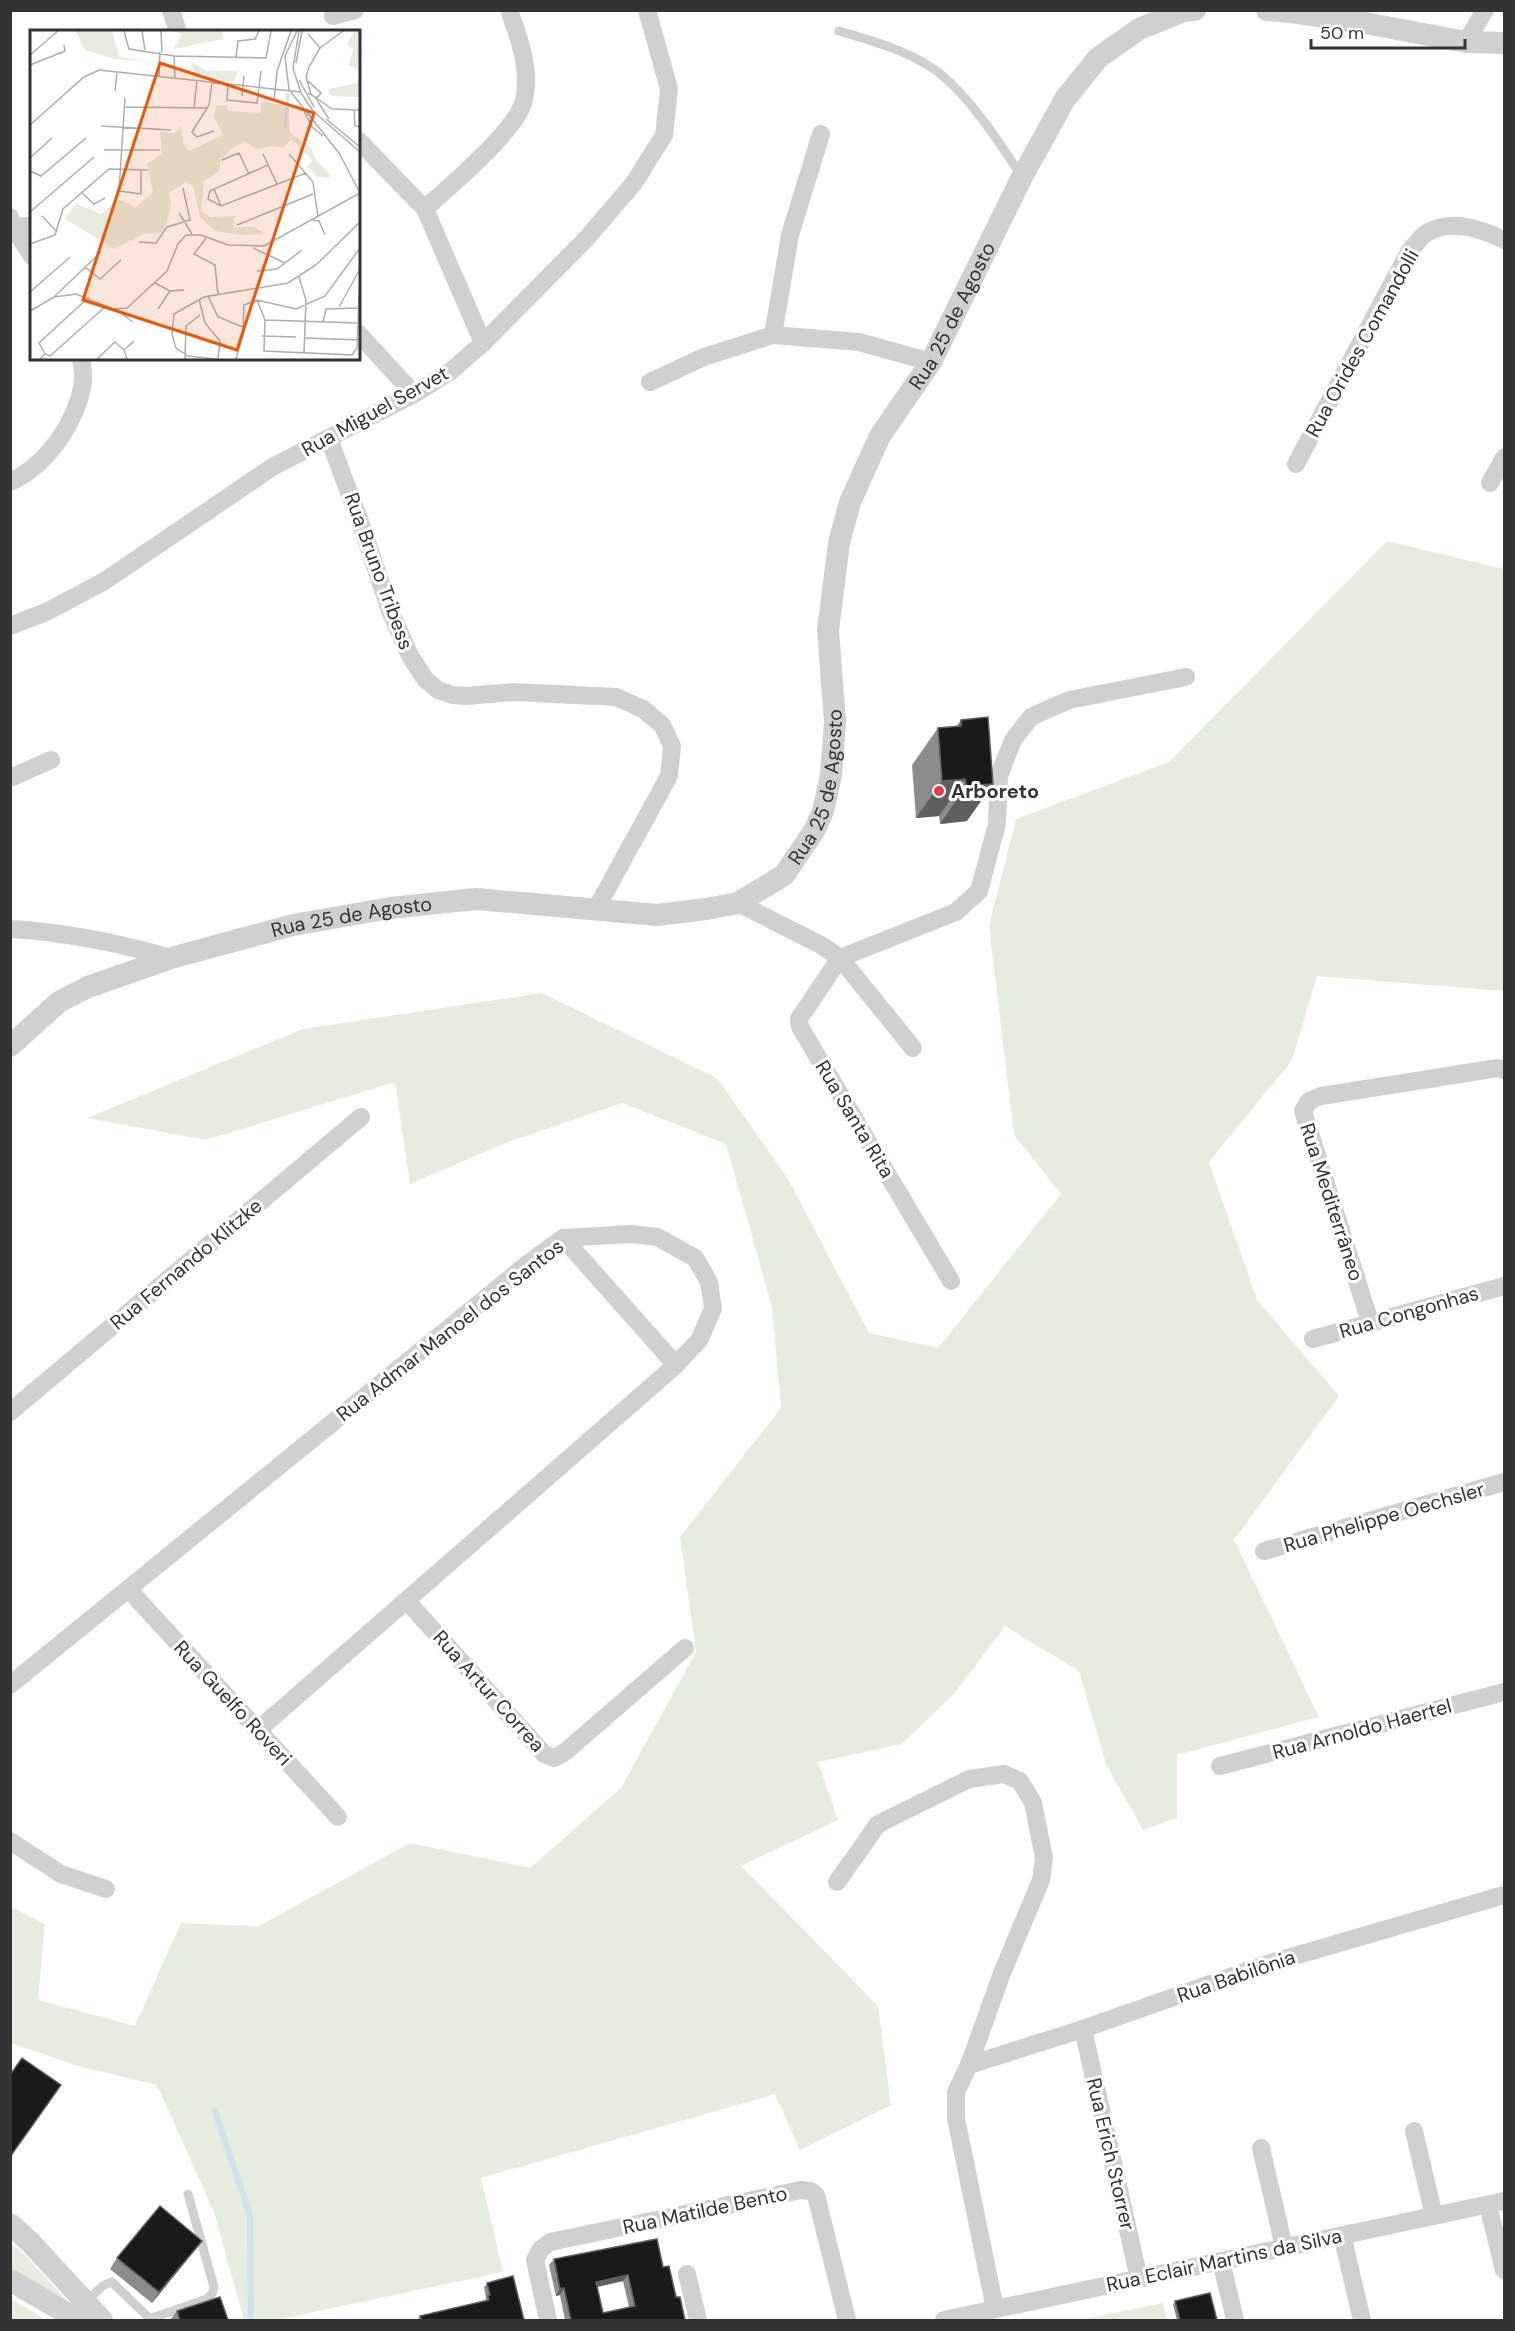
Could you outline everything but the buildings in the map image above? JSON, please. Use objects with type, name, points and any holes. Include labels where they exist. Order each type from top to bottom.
[{"type":"street","points":[[171,10],[177,30]]},
{"type":"street","points":[[333,16],[356,10]]},
{"type":"street","points":[[425,209],[504,134],[524,102],[525,66],[509,10]]},
{"type":"street","name":"Rua Miguel Servet","points":[[10,626],[46,612],[103,582],[274,466],[414,394],[452,371],[483,343],[585,240],[634,183],[664,135],[669,89],[647,10]]},
{"type":"street","points":[[1267,10],[1293,11],[1466,42],[1504,42]]},
{"type":"street","points":[[1466,42],[1485,10]]},
{"type":"street","name":"Rua 25 de Agosto","points":[[10,1047],[59,1002],[88,987],[171,958],[293,925],[390,908],[476,898],[657,915],[738,903],[784,875],[814,831],[824,811],[831,776],[835,722],[828,630],[839,543],[849,502],[880,436],[931,362],[1022,177],[1065,99],[1098,58],[1139,29],[1187,11]]},
{"type":"street","points":[[773,334],[790,235],[821,134]]},
{"type":"street","points":[[360,142],[425,209],[483,343]]},
{"type":"street","points":[[12,222],[30,226]]},
{"type":"street","points":[[12,222],[30,253]]},
{"type":"street","name":"Rua Orides Comandolli","points":[[1296,464],[1408,252],[1427,232],[1452,225],[1480,228],[1504,240]]},
{"type":"street","points":[[650,382],[704,357],[773,334],[859,342],[931,362]]},
{"type":"street","points":[[360,335],[414,394]]},
{"type":"street","points":[[10,482],[23,477],[54,447],[73,416],[83,381],[81,360]]},
{"type":"street","name":"Rua Bruno Tribess","points":[[329,439],[391,613],[410,656],[425,679],[438,690],[452,695],[513,692],[616,697],[643,709],[662,725],[672,746],[669,776],[651,805],[596,909]]},
{"type":"street","points":[[1490,483],[1504,458]]},
{"type":"street","points":[[840,958],[956,912],[980,891],[997,824],[999,776],[1012,740],[1031,717],[1069,700],[1186,677]]},
{"type":"street","points":[[10,778],[51,760]]},
{"type":"street","points":[[738,903],[821,945],[840,958],[913,1048]]},
{"type":"street","points":[[10,928],[53,931],[171,958]]},
{"type":"street","name":"Rua Santa Rita","points":[[840,958],[799,1019],[800,1027],[951,1281]]},
{"type":"street","name":"Rua Mediterrâneo","points":[[1370,1322],[1303,1111],[1309,1101],[1321,1096],[1498,1068],[1504,1070]]},
{"type":"street","name":"Rua Fernando Klitzke","points":[[10,1412],[361,1117]]},
{"type":"street","name":"Rua Admar Manoel dos Santos","points":[[10,1685],[530,1262],[563,1238],[631,1234],[657,1237],[696,1258],[709,1282],[713,1308],[700,1339],[676,1365],[258,1730]]},
{"type":"street","points":[[563,1238],[676,1365]]},
{"type":"street","name":"Rua Congonhas","points":[[1313,1340],[1370,1322],[1504,1286]]},
{"type":"street","name":"Rua Phelippe Oechsler","points":[[1264,1551],[1504,1482]]},
{"type":"street","name":"Rua Guelfo Roveri","points":[[128,1589],[338,1817]]},
{"type":"street","name":"Rua Artur Correa","points":[[407,1601],[544,1754],[554,1758],[565,1752],[685,1648]]},
{"type":"street","name":"Rua Arnoldo Haertel","points":[[1220,1766],[1504,1692]]},
{"type":"street","points":[[837,1882],[878,1824],[969,1779],[1004,1774],[1020,1781],[1033,1803],[1044,1858],[1041,1880],[1002,1973],[969,2065],[956,2092],[956,2118],[995,2309]]},
{"type":"street","points":[[10,1841],[62,1874],[106,1889]]},
{"type":"street","name":"Rua Babilônia","points":[[969,2065],[1083,2029],[1267,1964],[1504,1895]]},
{"type":"street","name":"Rua Erich Storrer","points":[[1083,2029],[1139,2279]]},
{"type":"street","points":[[1414,2131],[1434,2216]]},
{"type":"street","points":[[1262,2148],[1284,2247]]},
{"type":"street","name":"Rua Matilde Bento","points":[[548,2320],[535,2260],[541,2249],[550,2242],[801,2190],[811,2191],[816,2195],[847,2320]]},
{"type":"street","points":[[1496,2203],[1504,2270]]},
{"type":"street","name":"Rua Eclair Martins da Silva","points":[[944,2320],[1496,2203]]},
{"type":"street","points":[[10,2224],[30,2242],[81,2311]]},
{"type":"street","points":[[1342,2235],[1362,2320]]},
{"type":"street","points":[[1221,2261],[1235,2320]]},
{"type":"street","points":[[687,2274],[698,2320]]},
{"type":"street","points":[[10,2280],[102,2320]]},
{"type":"lane","points":[[839,31],[890,47],[931,67],[963,96],[990,129],[1022,177]]},
{"type":"lane","points":[[81,2311],[109,2282],[147,2317],[152,2318],[207,2299],[214,2287],[188,2194]]},
{"type":"shaded area","points":[[1387,541],[1504,569],[1504,991],[1317,976],[1292,1060],[1209,1162],[1257,1300],[1339,1396],[1234,1540],[1319,1717],[1177,1755],[1177,1818],[1143,1830],[1106,1764],[1079,1671],[1005,1626],[954,1694],[902,1744],[818,1762],[838,1820],[741,1866],[878,2006],[891,2105],[800,2150],[775,2094],[481,2178],[503,2272],[276,2320],[244,2320],[214,2212],[157,2085],[78,2066],[11,2043],[11,1907],[45,1924],[38,2000],[135,2026],[181,1923],[259,1926],[410,1843],[530,1868],[621,1788],[696,1652],[680,1537],[781,1408],[772,1307],[726,1144],[622,1103],[508,1142],[410,1184],[395,1082],[206,1140],[87,1118],[303,1029],[542,993],[718,1079],[788,1179],[869,1333],[938,1348],[1061,1194],[1014,1135],[989,926],[1016,819],[1169,762]]},
{"type":"shaded area","points":[[11,2244],[21,2251],[77,2312],[11,2273]]},
{"type":"shaded area","points":[[11,2299],[46,2320],[11,2320]]},
{"type":"shaded area","points":[[1163,2303],[1167,2320],[1079,2320]]},
{"type":"waterway","points":[[215,2111],[250,2215],[251,2320]]},
{"type":"place","name":"Arboreto","points":[[939,791]]}]
